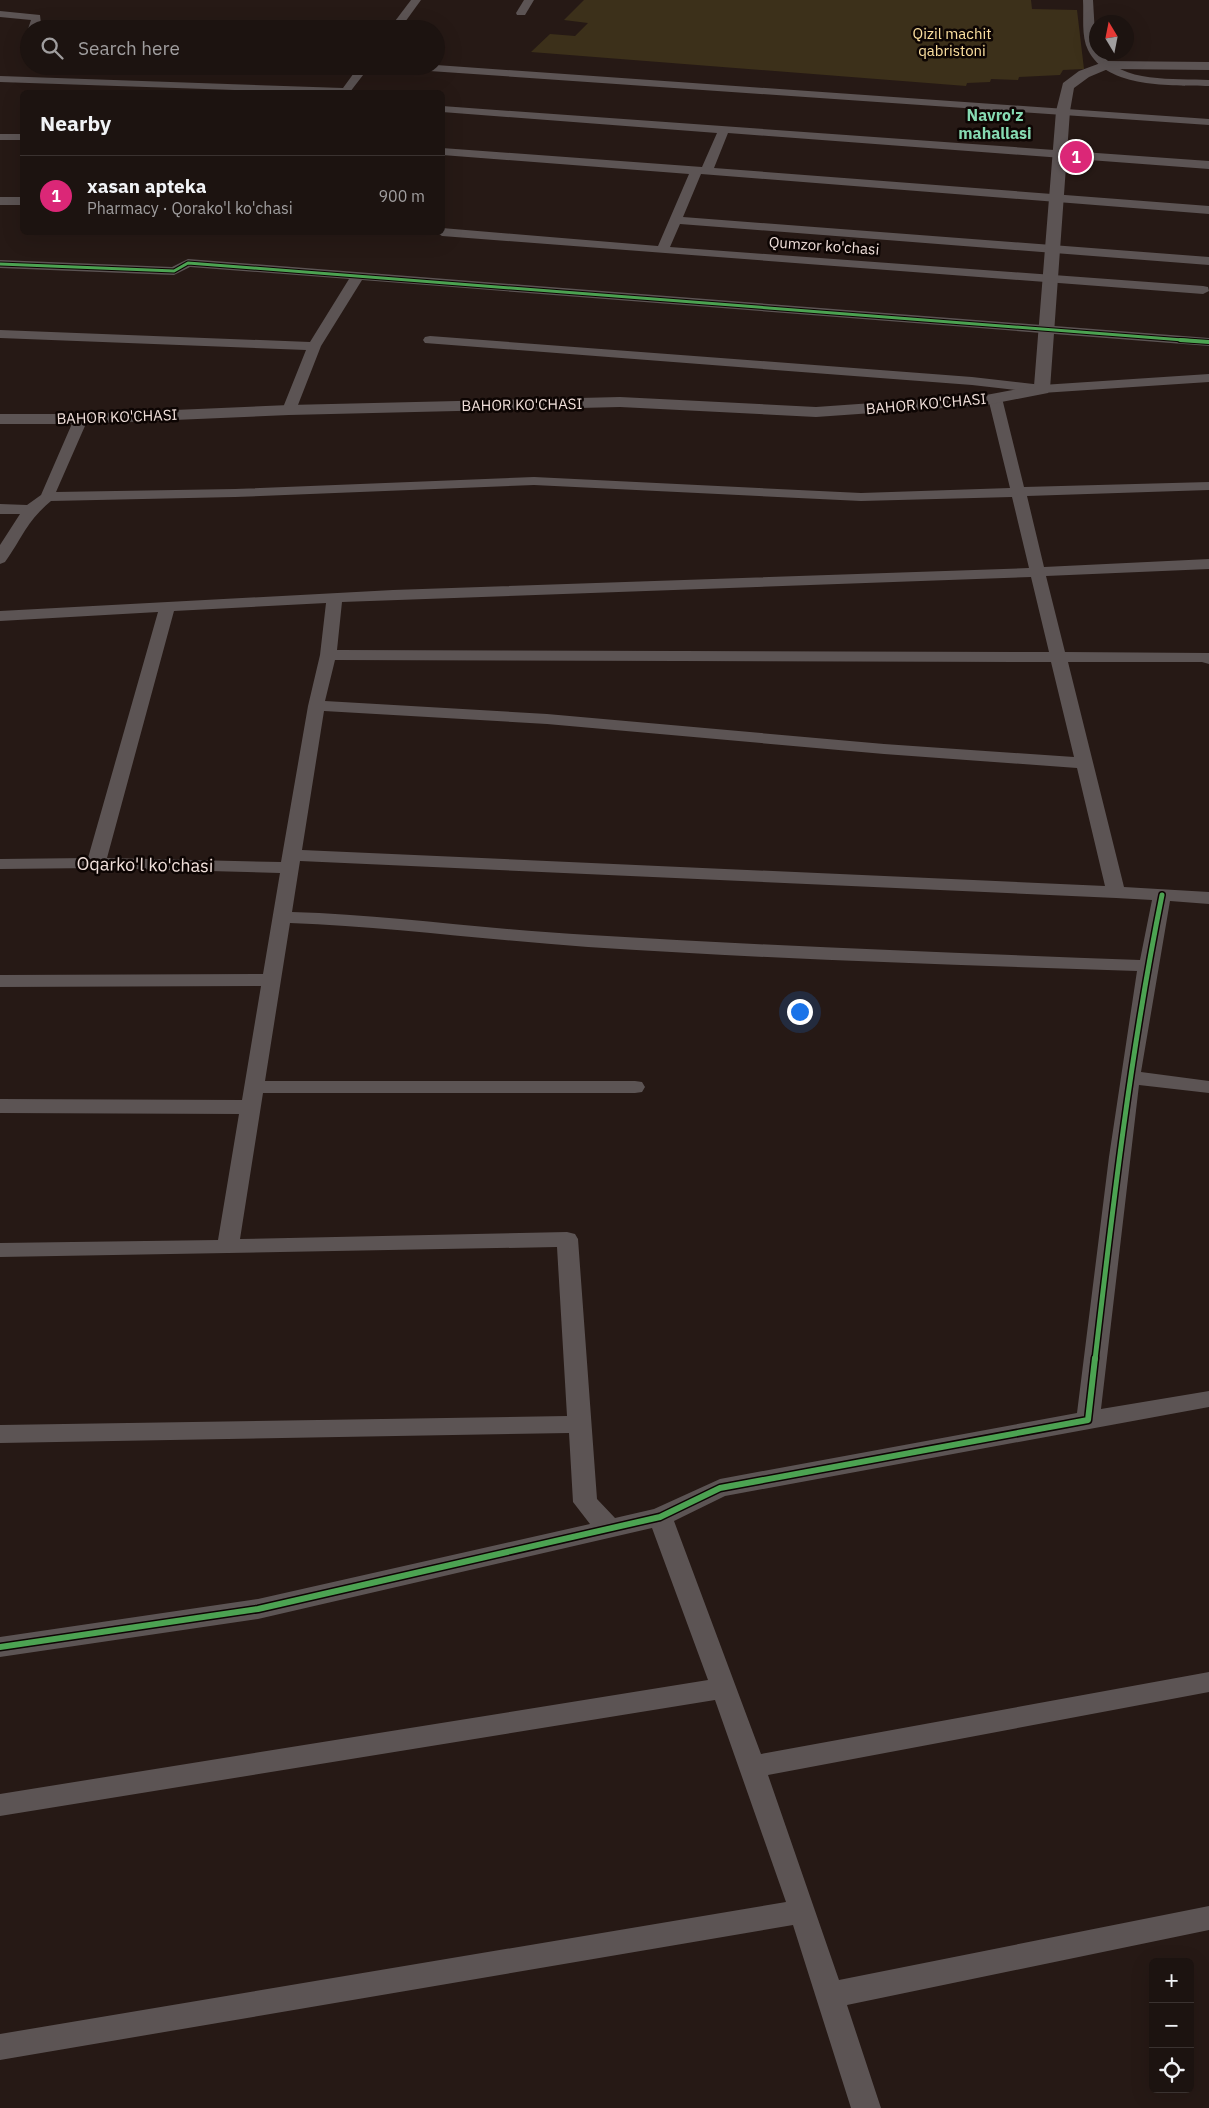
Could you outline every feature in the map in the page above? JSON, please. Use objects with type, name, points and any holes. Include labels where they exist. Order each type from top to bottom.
[{"type":"street","points":[[401,20],[416,0]]},
{"type":"street","points":[[521,13],[529,0]]},
{"type":"street","points":[[1088,0],[1093,49],[1106,65],[1130,78],[1209,83]]},
{"type":"street","points":[[0,14],[36,17],[35,20]]},
{"type":"street","points":[[1042,389],[1060,154],[1068,86],[1084,74],[1106,65],[1209,66]]},
{"type":"street","points":[[445,69],[1209,122]]},
{"type":"street","points":[[347,90],[358,75]]},
{"type":"street","points":[[0,79],[292,90]]},
{"type":"street","points":[[445,109],[1209,164]]},
{"type":"street","points":[[662,250],[675,220],[724,129]]},
{"type":"street","points":[[0,137],[20,137]]},
{"type":"street","points":[[445,151],[1209,210]]},
{"type":"street","points":[[0,200],[20,201]]},
{"type":"street","points":[[675,220],[1209,261]]},
{"type":"street","name":"Qumzor ko'chasi","points":[[445,232],[1203,290]]},
{"type":"street","points":[[0,264],[174,271],[188,263],[1209,342]]},
{"type":"street","points":[[289,410],[314,346],[358,276]]},
{"type":"street","points":[[0,334],[314,346]]},
{"type":"street","points":[[430,340],[972,381],[1042,389],[1209,378]]},
{"type":"street","name":"BAHOR KO'CHASI","points":[[0,419],[620,402],[816,412],[995,398],[1042,389]]},
{"type":"street","points":[[995,398],[1086,762],[1116,892]]},
{"type":"street","points":[[0,559],[14,533],[31,510],[47,497],[81,418]]},
{"type":"street","points":[[47,497],[235,493],[534,481],[861,497],[1209,486]]},
{"type":"street","points":[[0,509],[31,510]]},
{"type":"street","points":[[0,616],[335,598],[1209,564]]},
{"type":"street","points":[[228,1247],[316,706],[328,654],[335,598]]},
{"type":"street","points":[[96,864],[167,607]]},
{"type":"street","points":[[328,654],[1209,659]]},
{"type":"street","points":[[316,706],[547,719],[884,749],[1086,762]]},
{"type":"street","name":"Oqarko'l ko'chasi","points":[[0,864],[291,861],[1116,892],[1209,898]]},
{"type":"street","points":[[1088,1420],[1130,1077],[1146,966],[1162,895]]},
{"type":"street","points":[[282,917],[362,920],[587,941],[923,958],[1146,966]]},
{"type":"street","points":[[0,981],[271,980]]},
{"type":"street","points":[[1130,1077],[1209,1087]]},
{"type":"street","points":[[254,1087],[635,1087]]},
{"type":"street","points":[[0,1106],[251,1107]]},
{"type":"street","points":[[0,1250],[567,1239],[585,1502],[609,1528]]},
{"type":"street","points":[[0,1647],[258,1609],[660,1517],[720,1488],[1209,1399]]},
{"type":"street","points":[[0,1434],[581,1424]]},
{"type":"street","points":[[660,1517],[724,1688],[803,1912],[866,2108]]},
{"type":"street","points":[[752,1767],[1209,1682]]},
{"type":"street","points":[[0,1805],[724,1688]]},
{"type":"street","points":[[0,2047],[803,1912]]},
{"type":"street","points":[[831,1995],[1209,1918]]},
{"type":"green space","name":"Qizil machit qabristoni","points":[[584,0],[1031,0],[1032,9],[1077,10],[1084,69],[1063,70],[1060,75],[1019,77],[1018,80],[991,79],[990,82],[967,83],[966,86],[531,52],[550,34],[575,36],[588,23],[564,20]]},
{"type":"cycle path","points":[[0,264],[174,271],[188,263],[1209,342]]},
{"type":"cycle path","points":[[0,1647],[258,1609],[660,1517],[720,1488],[1088,1420],[1128,1091],[1149,960],[1162,895]]},
{"type":"place","name":"xasan apteka","points":[[1076,157]]},
{"type":"district","name":"Navro'z mahallasi","points":[[995,124]]}]
